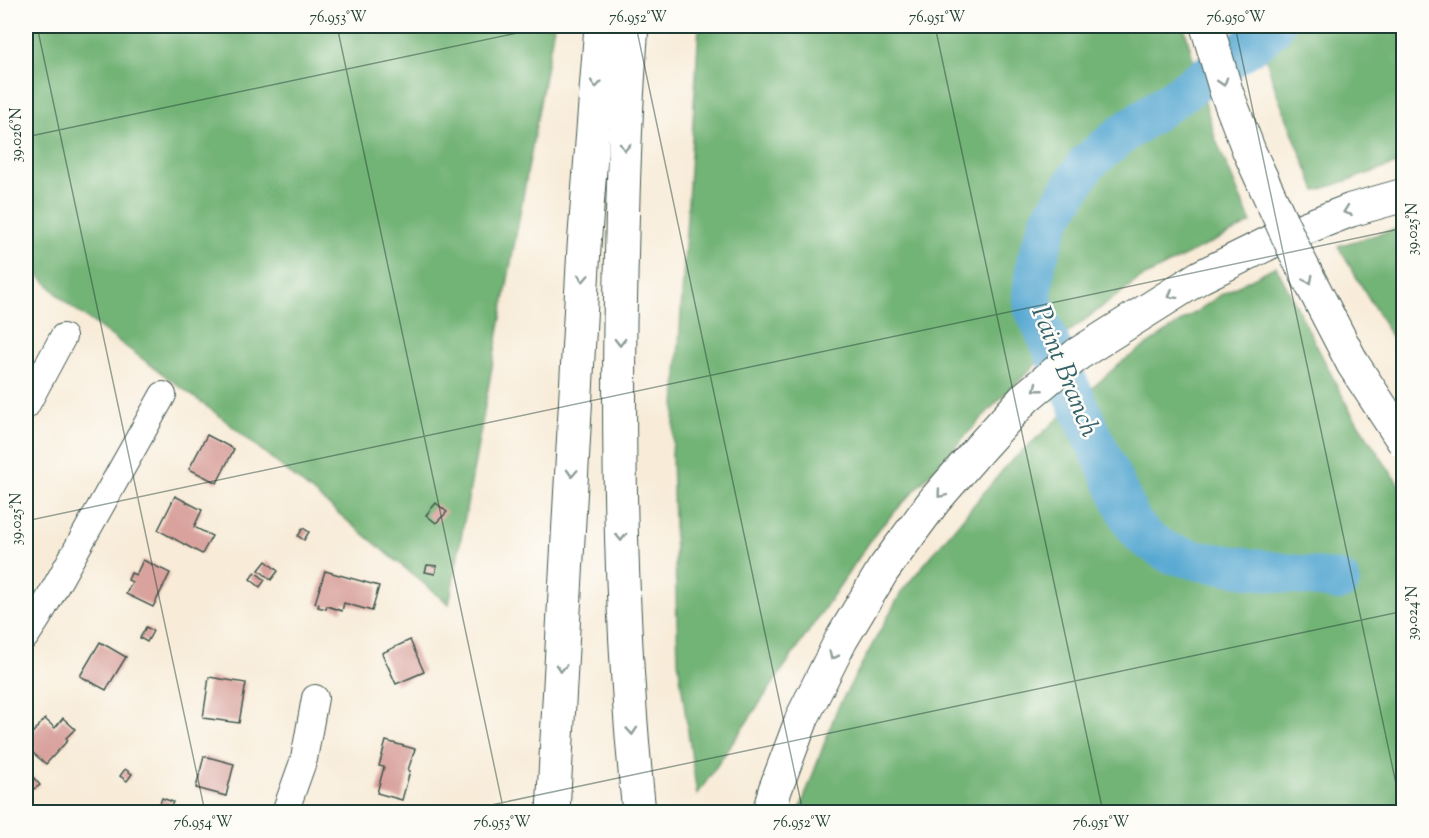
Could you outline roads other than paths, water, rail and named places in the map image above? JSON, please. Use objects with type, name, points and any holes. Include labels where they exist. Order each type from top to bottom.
[{"type":"highway","points":[[552,813],[584,259],[601,26]]},
{"type":"highway","points":[[632,26],[627,94],[622,242],[619,425],[622,593],[639,813]]},
{"type":"highway","points":[[1207,26],[1226,91],[1249,151],[1298,258],[1353,364],[1404,442]]},
{"type":"highway","points":[[769,813],[775,790],[803,716],[841,640],[883,570],[934,501],[1026,397],[1078,354],[1200,278],[1277,238],[1351,210],[1404,195]]},
{"type":"street","points":[[26,405],[63,337]]},
{"type":"street","points":[[26,636],[44,609],[164,395]]},
{"type":"street","points":[[285,813],[304,759],[315,698]]},
{"type":"waterway","name":"Paint Branch","points":[[1274,26],[1261,38],[1125,132],[1087,163],[1050,221],[1036,262],[1032,294],[1034,309],[1132,522],[1144,537],[1169,553],[1200,561],[1340,581]]}]
